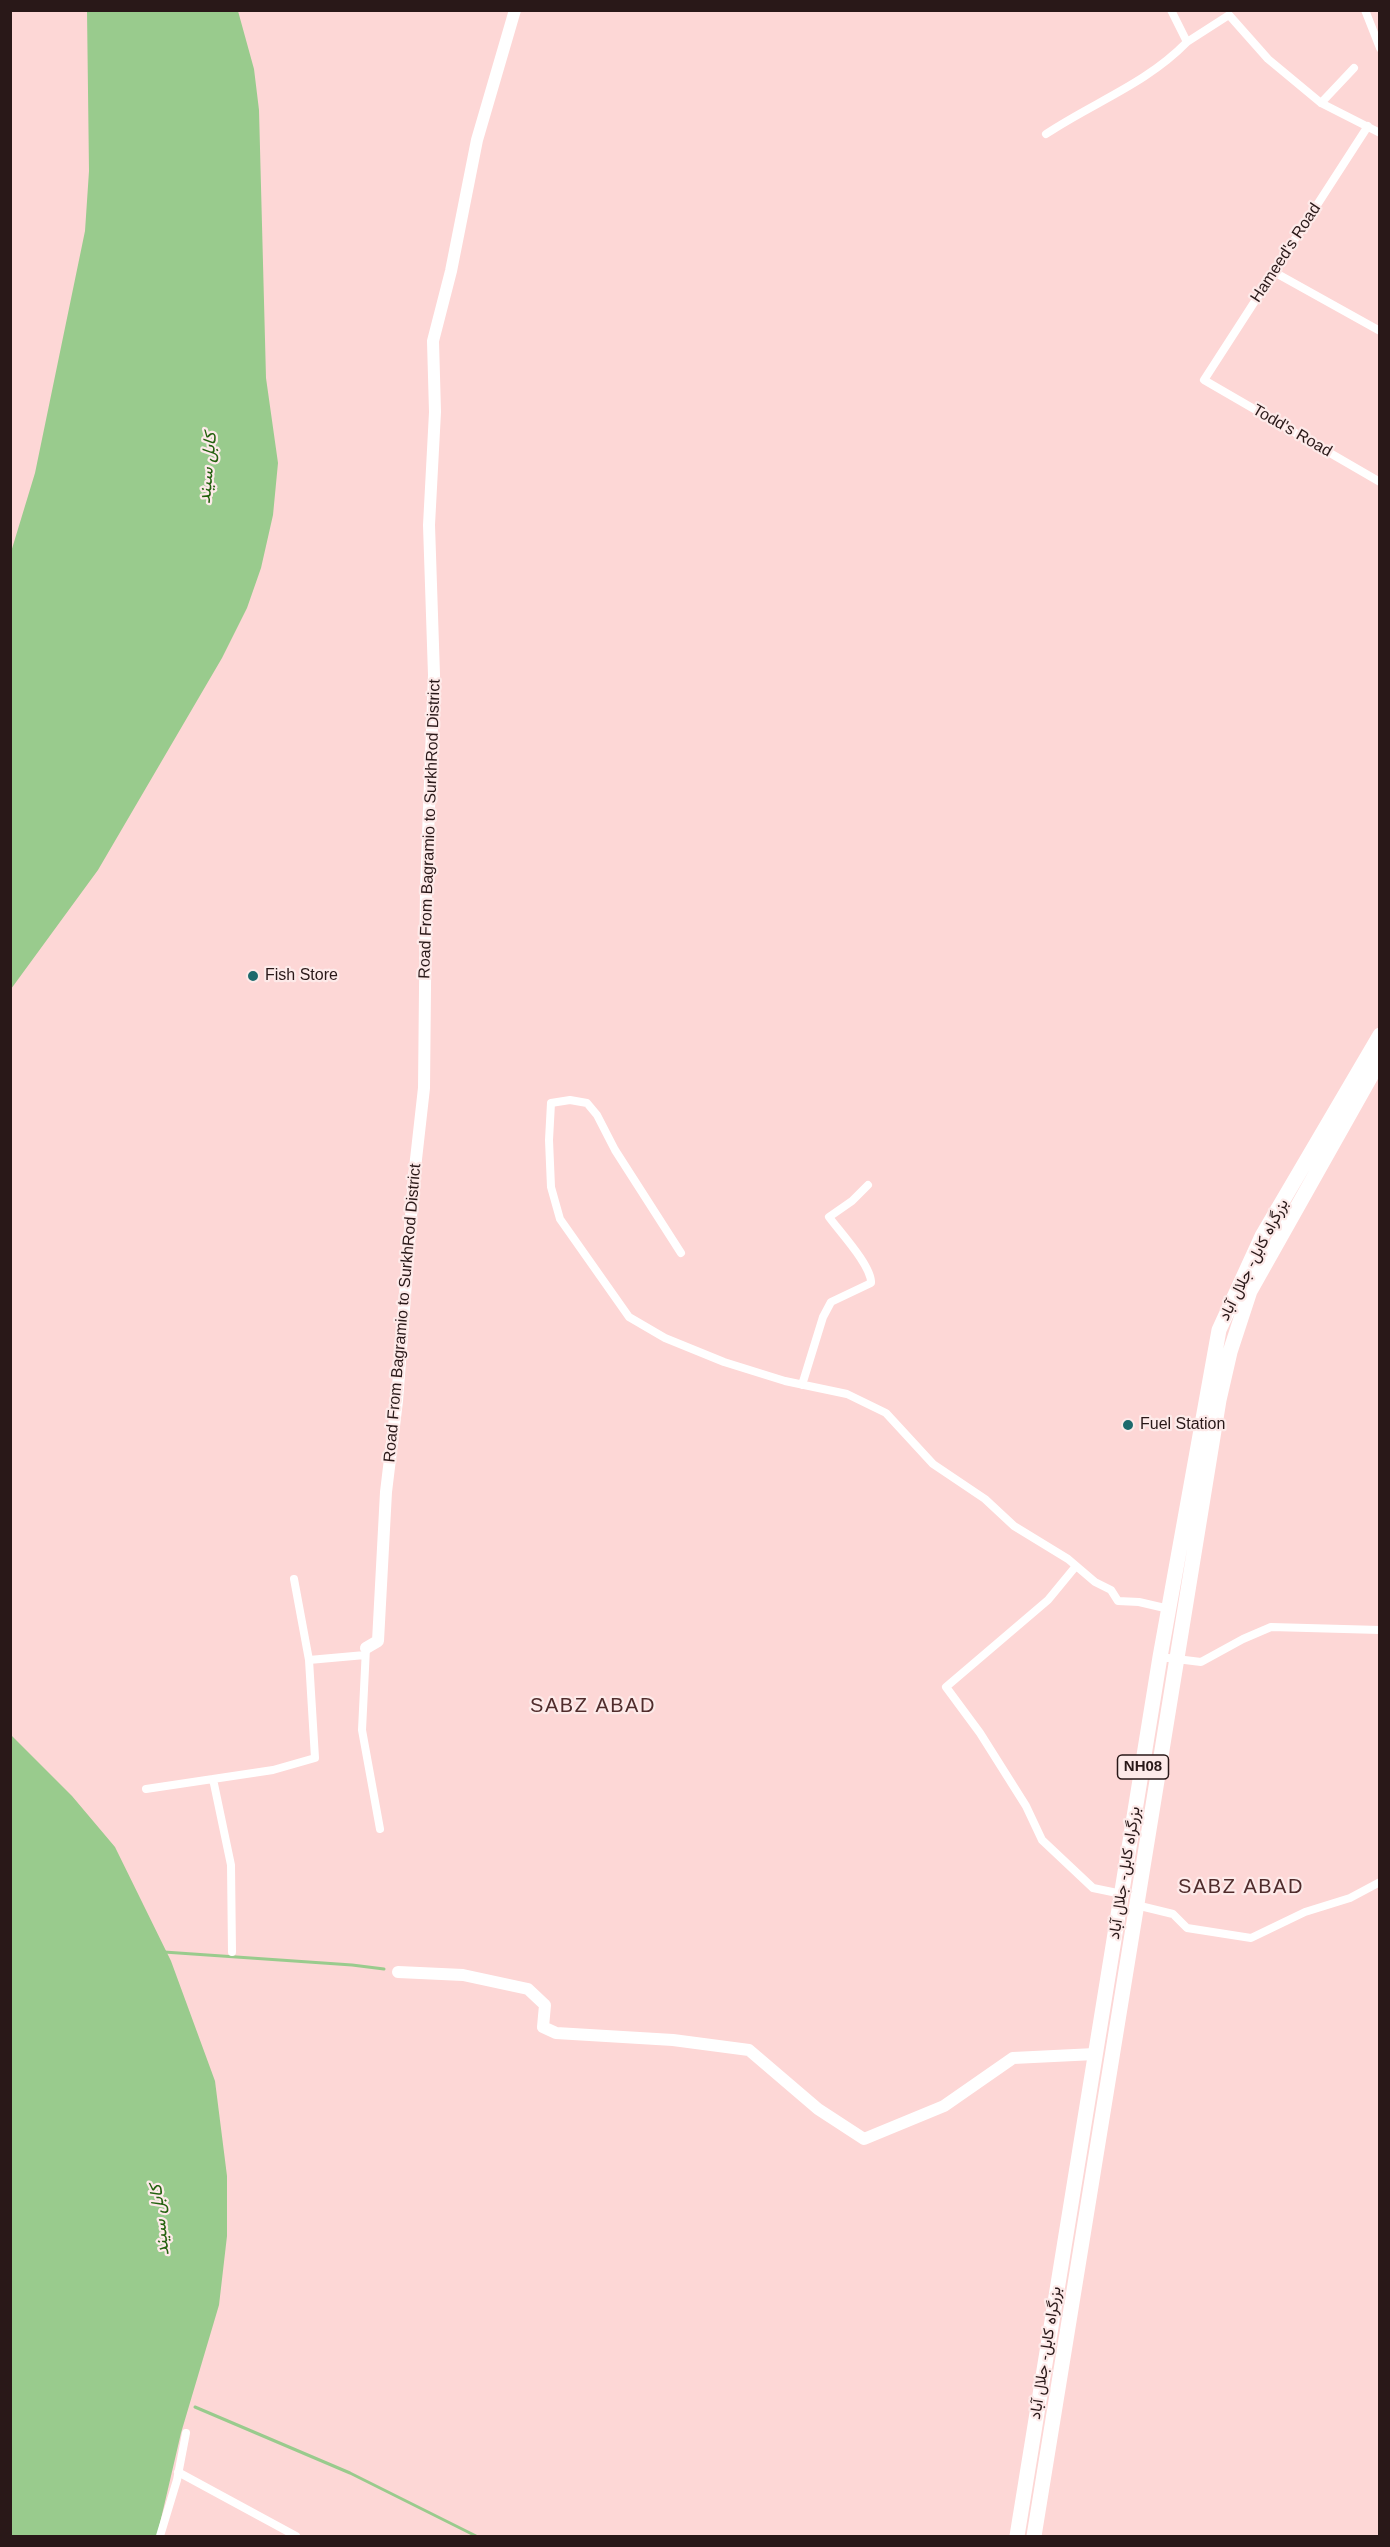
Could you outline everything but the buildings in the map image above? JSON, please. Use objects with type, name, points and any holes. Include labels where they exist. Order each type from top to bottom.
[{"type":"highway","name":"بزرگراه کابل- جلال آباد","points":[[1017,2536],[1168,1609],[1219,1330],[1262,1236],[1380,1035]]},
{"type":"highway","name":"بزرگراه کابل- جلال آباد","points":[[1034,2536],[1219,1400],[1230,1352],[1250,1291],[1380,1060]]},
{"type":"street","name":"Road From Bagramio to SurkhRod District","points":[[366,1651],[378,1641],[386,1492],[398,1401],[414,1177],[424,1088],[426,889],[435,675],[429,525],[435,412],[433,341],[451,271],[477,140],[515,10]]},
{"type":"street","points":[[1171,10],[1187,42]]},
{"type":"street","points":[[1365,10],[1380,48]]},
{"type":"street","points":[[1047,134],[1077,114],[1116,96],[1166,63],[1187,42],[1229,15],[1268,59],[1321,103],[1380,133]]},
{"type":"street","points":[[1321,103],[1354,68]]},
{"type":"street","name":"Hameed's Road","points":[[1204,380],[1368,126]]},
{"type":"street","points":[[1274,272],[1380,331]]},
{"type":"street","name":"Todd's Road","points":[[1204,380],[1380,482]]},
{"type":"street","points":[[681,1253],[621,1159],[597,1115],[586,1103],[570,1100],[551,1103],[549,1140],[551,1187],[560,1219],[629,1317],[665,1338],[724,1362],[802,1385],[847,1394],[886,1413],[933,1464],[985,1499],[1014,1526],[1076,1566],[1095,1582],[1111,1590],[1118,1601],[1139,1602],[1168,1609]]},
{"type":"street","points":[[802,1385],[823,1317],[831,1302],[871,1282],[871,1277],[856,1252],[829,1217],[852,1201],[868,1185]]},
{"type":"street","points":[[1076,1566],[1048,1600],[946,1687],[980,1733],[1026,1806],[1042,1839],[1093,1888],[1122,1894]]},
{"type":"street","points":[[146,1789],[273,1770],[315,1758],[309,1660],[294,1579]]},
{"type":"street","points":[[1160,1657],[1201,1662],[1271,1627],[1380,1630]]},
{"type":"street","points":[[309,1660],[366,1651],[362,1730],[380,1828]]},
{"type":"street","points":[[213,1779],[231,1865],[232,1952]]},
{"type":"street","points":[[1136,1905],[1173,1914],[1187,1928],[1251,1938],[1305,1912],[1350,1898],[1380,1882]]},
{"type":"street","points":[[398,1972],[463,1975],[528,1989],[545,2004],[543,2027],[556,2033],[673,2040],[749,2050],[818,2109],[864,2139],[944,2106],[1013,2058],[1095,2054]]},
{"type":"street","points":[[160,2536],[186,2433]]},
{"type":"street","points":[[178,2472],[296,2536]]},
{"type":"water","name":"کابل سيند","points":[[87,11],[238,11],[254,69],[259,110],[266,378],[278,463],[273,515],[261,568],[247,608],[222,658],[98,870],[11,989],[11,552],[35,473],[85,231],[89,171]]},
{"type":"water","name":"کابل سيند","points":[[10,1734],[72,1796],[115,1847],[171,1961],[215,2081],[227,2176],[227,2236],[219,2305],[181,2433],[157,2536],[11,2536]]},
{"type":"waterway","points":[[164,1952],[384,1969]]},
{"type":"waterway","points":[[195,2407],[350,2473],[476,2536]]},
{"type":"place","name":"Fish Store","points":[[253,976]]},
{"type":"place","name":"Fuel Station","points":[[1128,1425]]},
{"type":"district","name":"SABZ ABAD","points":[[593,1706]]},
{"type":"district","name":"SABZ ABAD","points":[[1241,1887]]}]
